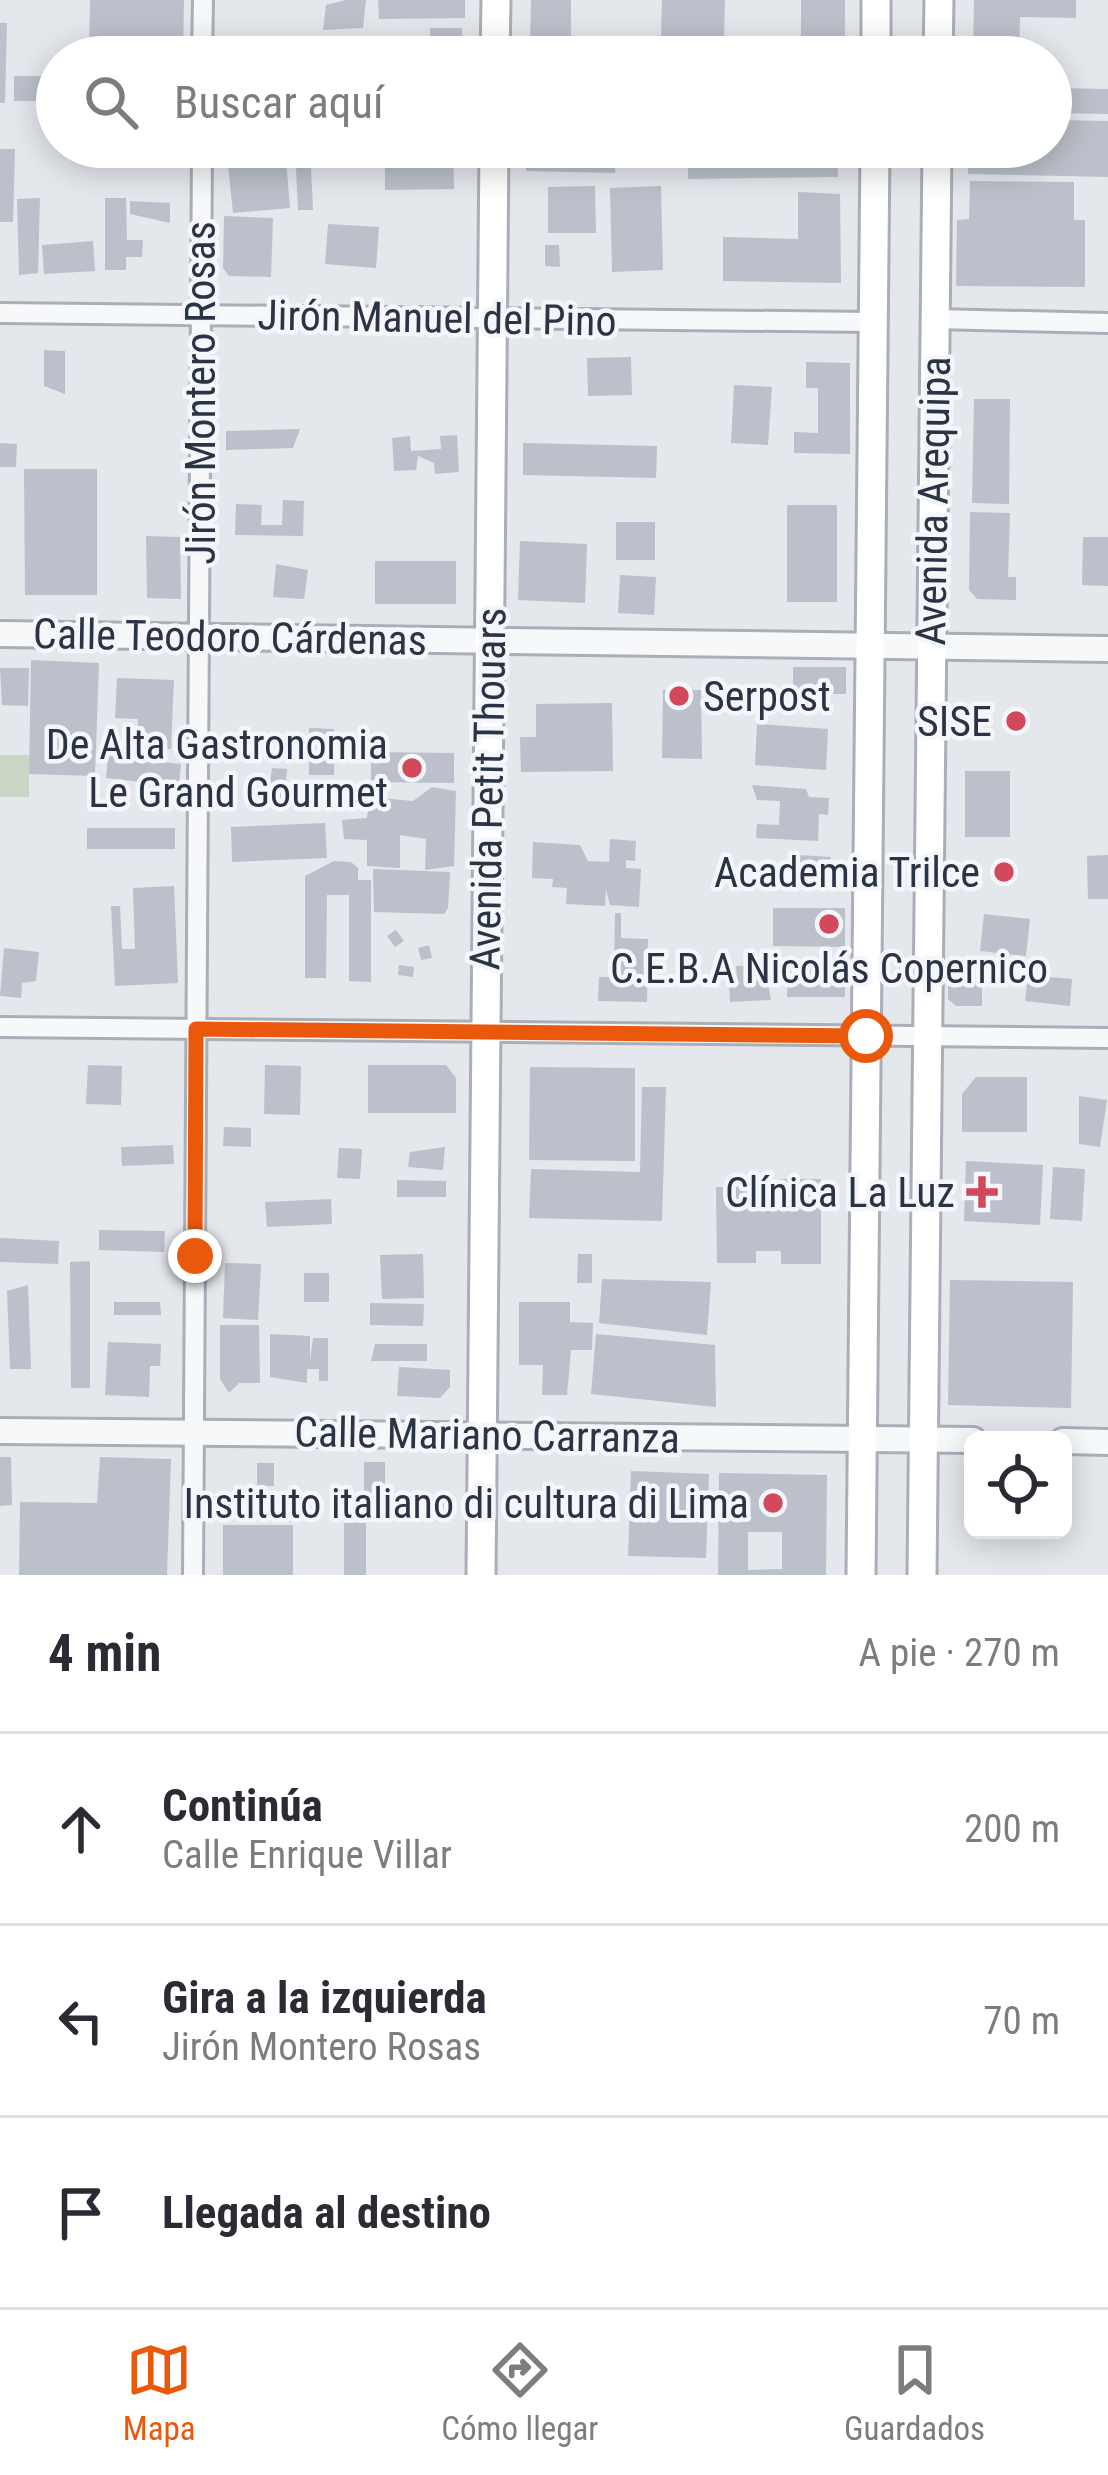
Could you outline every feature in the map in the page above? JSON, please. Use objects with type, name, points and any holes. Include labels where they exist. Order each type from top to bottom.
[{"type":"main road","points":[[495,36],[496,0]]},
{"type":"main road","points":[[876,36],[877,0]]},
{"type":"main road","points":[[938,36],[939,0]]},
{"type":"main road","name":"Avenida Petit Thouars","points":[[481,1575],[494,168]]},
{"type":"main road","name":"Avenida Arequipa","points":[[861,1575],[875,168]]},
{"type":"main road","name":"Avenida Arequipa","points":[[922,1575],[937,168]]},
{"type":"street","points":[[202,36],[203,0]]},
{"type":"street","name":"Jirón Montero Rosas","points":[[193,1575],[202,168]]},
{"type":"street","name":"Jirón Manuel del Pino","points":[[0,313],[873,322]]},
{"type":"street","points":[[935,319],[1108,323]]},
{"type":"street","name":"Calle Teodoro Cárdenas","points":[[0,634],[1108,649]]},
{"type":"street","points":[[0,1027],[1108,1038]]},
{"type":"street","name":"Calle Mariano Carranza","points":[[0,1431],[964,1440]]},
{"type":"street","points":[[1072,1441],[1108,1442]]},
{"type":"green space","points":[[0,755],[29,755],[29,797],[0,797]]},
{"type":"building","points":[[90,0],[184,0],[183,36],[89,36]]},
{"type":"building","points":[[366,0],[363,28],[323,30],[326,5]]},
{"type":"building","points":[[378,0],[465,0],[465,18],[379,19]]},
{"type":"building","points":[[531,0],[571,0],[571,36],[530,36]]},
{"type":"building","points":[[662,0],[725,0],[724,36],[661,36]]},
{"type":"building","points":[[801,0],[845,0],[845,36],[801,36]]},
{"type":"building","points":[[974,0],[1076,0],[1076,18],[1020,17],[1020,36],[973,36]]},
{"type":"building","points":[[0,23],[7,23],[5,103],[0,103]]},
{"type":"building","points":[[430,28],[462,28],[462,36],[430,36]]},
{"type":"building","points":[[14,76],[36,76],[36,101],[14,101]]},
{"type":"building","points":[[1072,88],[1108,89],[1108,114],[1072,113]]},
{"type":"building","points":[[1072,120],[1108,121],[1108,177],[968,174],[968,168],[1072,168]]},
{"type":"building","points":[[0,149],[15,149],[13,222],[0,222]]},
{"type":"building","points":[[228,168],[287,168],[290,208],[233,213]]},
{"type":"building","points":[[296,168],[311,168],[313,210],[298,210]]},
{"type":"building","points":[[385,168],[454,168],[454,189],[385,190]]},
{"type":"building","points":[[526,168],[615,168],[615,173]]},
{"type":"building","points":[[688,168],[838,168],[838,177],[688,179]]},
{"type":"building","points":[[970,181],[1074,182],[1074,220],[1085,220],[1085,287],[956,286],[957,220],[969,219]]},
{"type":"building","points":[[595,186],[596,233],[548,233],[548,187]]},
{"type":"building","points":[[661,186],[663,270],[612,272],[610,188]]},
{"type":"building","points":[[798,192],[840,194],[841,283],[723,281],[723,237],[798,239]]},
{"type":"building","points":[[40,198],[38,273],[19,275],[17,199]]},
{"type":"building","points":[[105,198],[126,198],[127,240],[143,240],[142,257],[126,257],[126,270],[105,270]]},
{"type":"building","points":[[130,201],[170,203],[170,223],[130,214]]},
{"type":"building","points":[[224,216],[273,218],[271,277],[229,276],[223,268]]},
{"type":"building","points":[[328,224],[379,227],[376,268],[325,264]]},
{"type":"building","points":[[93,241],[95,271],[44,274],[42,245]]},
{"type":"building","points":[[545,245],[559,245],[560,267],[545,266]]},
{"type":"building","points":[[44,350],[65,351],[65,394],[44,386]]},
{"type":"building","points":[[631,357],[632,395],[588,396],[587,358]]},
{"type":"building","points":[[806,362],[850,363],[850,454],[794,453],[794,432],[818,433],[818,388],[806,388]]},
{"type":"building","points":[[734,385],[772,387],[768,445],[731,443]]},
{"type":"building","points":[[974,399],[1010,399],[1009,504],[972,503]]},
{"type":"building","points":[[300,429],[293,448],[226,450],[226,431]]},
{"type":"building","points":[[457,435],[459,472],[435,474],[434,463],[418,456],[416,470],[394,471],[392,438],[410,436],[411,451],[441,449],[440,436]]},
{"type":"building","points":[[0,443],[17,444],[16,467],[0,467]]},
{"type":"building","points":[[523,443],[657,446],[656,478],[523,475]]},
{"type":"building","points":[[24,469],[97,469],[97,595],[25,595]]},
{"type":"building","points":[[283,500],[304,501],[303,536],[235,535],[236,504],[262,505],[261,525],[282,525]]},
{"type":"building","points":[[787,505],[837,505],[837,602],[787,602]]},
{"type":"building","points":[[970,512],[1010,513],[1008,577],[1016,577],[1016,600],[977,599],[969,590]]},
{"type":"building","points":[[616,522],[655,522],[655,560],[616,560]]},
{"type":"building","points":[[146,536],[180,537],[181,599],[147,598]]},
{"type":"building","points":[[1083,537],[1108,537],[1108,586],[1082,585]]},
{"type":"building","points":[[520,541],[587,544],[585,603],[518,600]]},
{"type":"building","points":[[375,561],[456,561],[456,604],[375,604]]},
{"type":"building","points":[[276,564],[308,570],[304,599],[273,597]]},
{"type":"building","points":[[620,575],[656,577],[654,615],[618,613]]},
{"type":"building","points":[[31,660],[99,663],[95,776],[29,774]]},
{"type":"building","points":[[793,667],[846,667],[846,694],[793,694]]},
{"type":"building","points":[[0,668],[29,668],[28,706],[2,705]]},
{"type":"building","points":[[117,678],[174,680],[171,749],[137,748],[138,719],[115,718]]},
{"type":"building","points":[[663,690],[701,690],[702,759],[662,758]]},
{"type":"building","points":[[612,703],[613,771],[521,772],[520,737],[536,737],[536,704]]},
{"type":"building","points":[[757,724],[828,729],[826,770],[755,765]]},
{"type":"building","points":[[309,728],[334,729],[334,775],[309,775]]},
{"type":"building","name":"De Alta Gastronomia Le Grand Gourmet","points":[[371,752],[454,753],[454,783],[371,782]]},
{"type":"building","points":[[108,756],[181,764],[179,786],[106,778]]},
{"type":"building","points":[[272,768],[287,769],[285,798],[268,798]]},
{"type":"building","points":[[965,771],[1010,771],[1010,837],[965,837]]},
{"type":"building","points":[[752,785],[806,789],[809,797],[829,798],[828,815],[819,814],[818,841],[756,838],[757,824],[779,825],[780,801],[757,800]]},
{"type":"building","points":[[432,787],[456,791],[454,866],[425,870],[426,839],[400,835],[400,868],[367,866],[367,840],[344,839],[342,820],[367,818],[370,797],[413,801]]},
{"type":"building","points":[[325,823],[327,858],[232,862],[231,827]]},
{"type":"building","points":[[87,828],[175,828],[175,849],[87,849]]},
{"type":"building","points":[[610,839],[636,841],[635,861],[626,860],[626,868],[641,869],[639,907],[610,905],[606,889],[605,906],[566,904],[567,888],[552,887],[553,879],[532,878],[533,842],[580,845],[588,861],[609,862]]},
{"type":"building","points":[[798,855],[831,857],[829,886],[795,883]]},
{"type":"building","points":[[1108,855],[1108,899],[1088,899],[1087,856]]},
{"type":"building","points":[[334,861],[351,862],[358,868],[358,880],[371,880],[371,982],[349,981],[349,895],[327,895],[326,978],[305,978],[305,876]]},
{"type":"building","points":[[373,869],[450,872],[448,908],[444,914],[374,912]]},
{"type":"building","points":[[174,886],[178,983],[115,986],[111,906],[120,906],[122,949],[135,949],[133,888]]},
{"type":"building","points":[[773,908],[845,908],[845,947],[773,946]]},
{"type":"building","points":[[615,913],[621,913],[621,938],[648,939],[647,1002],[598,1001],[599,977],[614,977]]},
{"type":"building","points":[[984,914],[1030,919],[1026,956],[980,951]]},
{"type":"building","points":[[396,930],[404,941],[395,947],[387,936]]},
{"type":"building","points":[[429,945],[432,958],[421,960],[418,948]]},
{"type":"building","points":[[4,948],[39,952],[36,981],[22,983],[21,998],[0,996]]},
{"type":"building","points":[[788,962],[845,963],[845,997],[787,997]]},
{"type":"building","points":[[948,964],[982,964],[982,1006],[956,1006],[948,999]]},
{"type":"building","points":[[399,965],[414,967],[413,977],[398,975]]},
{"type":"building","points":[[765,965],[771,1000],[730,1002],[729,982],[737,982],[736,966]]},
{"type":"building","points":[[1028,975],[1072,979],[1070,1006],[1025,1001]]},
{"type":"building","points":[[88,1065],[122,1066],[121,1105],[86,1104]]},
{"type":"building","points":[[265,1065],[301,1066],[300,1115],[264,1114]]},
{"type":"building","points":[[368,1065],[446,1065],[456,1078],[456,1113],[368,1113]]},
{"type":"building","points":[[530,1067],[635,1068],[635,1161],[529,1160]]},
{"type":"building","points":[[976,1077],[1027,1077],[1027,1132],[962,1132],[962,1094]]},
{"type":"building","points":[[642,1087],[666,1087],[662,1221],[529,1218],[531,1169],[640,1172]]},
{"type":"building","points":[[1079,1096],[1107,1100],[1100,1147],[1079,1144]]},
{"type":"building","points":[[224,1127],[251,1128],[251,1147],[223,1146]]},
{"type":"building","points":[[173,1145],[174,1164],[122,1166],[121,1147]]},
{"type":"building","points":[[445,1147],[443,1170],[408,1167],[410,1152]]},
{"type":"building","points":[[339,1148],[362,1149],[360,1179],[337,1178]]},
{"type":"building","points":[[966,1161],[1043,1165],[1040,1225],[964,1221]]},
{"type":"building","points":[[1053,1167],[1085,1169],[1082,1221],[1050,1219]]},
{"type":"building","points":[[779,1179],[821,1179],[821,1264],[781,1264],[781,1251],[756,1251],[756,1263],[717,1263],[716,1187],[759,1187],[759,1194],[779,1194]]},
{"type":"building","points":[[397,1180],[446,1181],[446,1197],[397,1197]]},
{"type":"building","points":[[331,1199],[332,1224],[267,1227],[265,1202]]},
{"type":"building","points":[[99,1230],[165,1231],[164,1252],[99,1250]]},
{"type":"building","points":[[0,1238],[59,1241],[58,1264],[0,1262]]},
{"type":"building","points":[[423,1254],[424,1298],[382,1299],[380,1255]]},
{"type":"building","points":[[578,1254],[592,1254],[592,1283],[577,1283]]},
{"type":"building","points":[[90,1261],[90,1388],[71,1388],[70,1262]]},
{"type":"building","points":[[225,1263],[261,1264],[258,1320],[223,1318]]},
{"type":"building","points":[[304,1273],[329,1273],[329,1302],[304,1302]]},
{"type":"building","points":[[602,1279],[711,1282],[707,1335],[599,1323]]},
{"type":"building","points":[[950,1280],[1073,1282],[1071,1408],[948,1405]]},
{"type":"building","points":[[28,1285],[31,1369],[10,1369],[7,1291]]},
{"type":"building","points":[[114,1302],[160,1302],[161,1315],[114,1315]]},
{"type":"building","points":[[519,1302],[570,1302],[570,1322],[593,1323],[592,1350],[571,1350],[567,1395],[542,1395],[543,1365],[519,1365]]},
{"type":"building","points":[[370,1303],[424,1304],[423,1326],[370,1325]]},
{"type":"building","points":[[220,1325],[259,1325],[260,1383],[239,1383],[229,1393],[220,1379]]},
{"type":"building","points":[[270,1334],[310,1336],[310,1361],[313,1338],[328,1338],[328,1381],[319,1381],[319,1369],[307,1369],[307,1383],[270,1377]]},
{"type":"building","points":[[596,1334],[715,1345],[716,1407],[591,1394]]},
{"type":"building","points":[[108,1342],[161,1344],[160,1366],[150,1366],[149,1397],[105,1395]]},
{"type":"building","points":[[375,1344],[427,1344],[427,1361],[371,1361]]},
{"type":"building","points":[[399,1367],[450,1370],[450,1387],[440,1398],[397,1396]]},
{"type":"building","points":[[0,1457],[11,1457],[12,1505],[0,1506]]},
{"type":"building","points":[[100,1457],[171,1459],[167,1575],[19,1575],[20,1502],[97,1503]]},
{"type":"building","points":[[364,1462],[385,1462],[385,1514],[364,1513]]},
{"type":"building","points":[[257,1463],[274,1463],[274,1486],[257,1486]]},
{"type":"building","points":[[631,1471],[709,1474],[706,1558],[628,1556]]},
{"type":"building","name":"Instituto italiano di cultura di Lima","points":[[719,1473],[827,1475],[826,1575],[718,1575]],"holes":[[[748,1532],[782,1532],[782,1569],[748,1570]]]},
{"type":"building","points":[[398,1497],[446,1497],[446,1515],[398,1514]]},
{"type":"building","points":[[344,1523],[366,1523],[366,1575],[344,1575]]},
{"type":"building","points":[[223,1525],[293,1525],[293,1575],[223,1575]]},
{"type":"place","name":"Serpost","points":[[679,696]]},
{"type":"place","name":"SISE","points":[[1016,721]]},
{"type":"place","name":"De Alta Gastronomia Le Grand Gourmet","points":[[412,768]]},
{"type":"place","name":"Academia Trilce","points":[[1004,872]]},
{"type":"place","name":"C.E.B.A Nicolás Copernico","points":[[829,924]]},
{"type":"place","name":"Clínica La Luz","points":[[982,1192]]},
{"type":"place","name":"Instituto italiano di cultura di Lima","points":[[773,1503]]},
{"type":"route","points":[[195,1256],[196,1029],[866,1036]]}]
